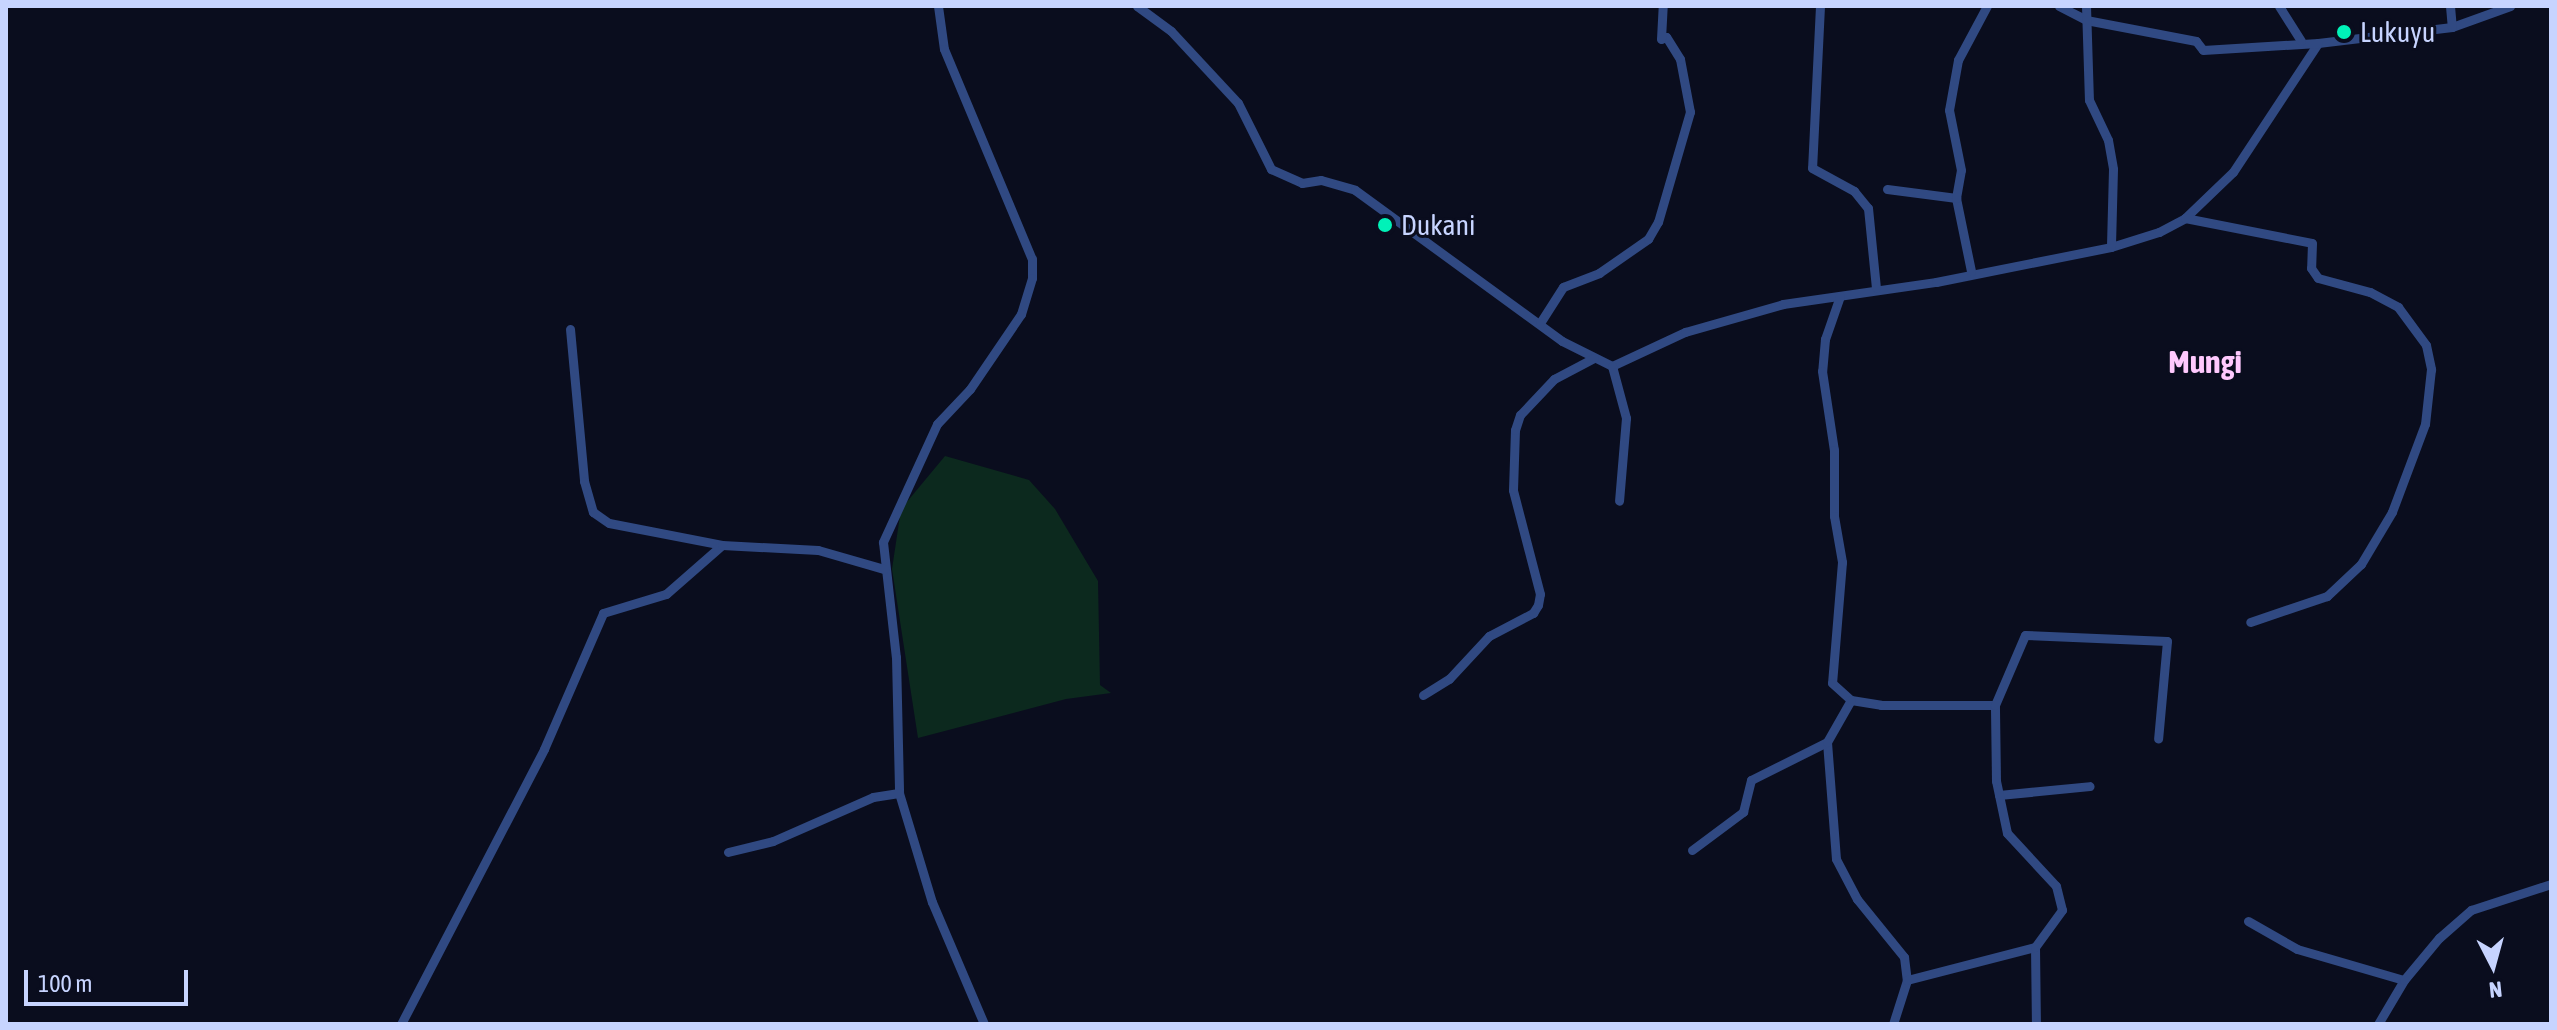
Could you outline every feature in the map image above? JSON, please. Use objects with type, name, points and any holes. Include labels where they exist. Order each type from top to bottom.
[{"type":"street","points":[[938,6],[944,49],[1024,235],[1032,278],[1021,314],[996,355],[931,433],[891,516],[883,542],[896,657],[899,793],[932,902],[984,1024]]},
{"type":"street","points":[[1137,6],[1171,31],[1230,93],[1250,120],[1258,153],[1271,169],[1302,183],[1321,180],[1355,190],[1540,323],[1612,366],[1685,332],[1783,304],[1876,288],[1936,282],[1971,271],[2111,247],[2185,218],[2233,172],[2318,43]]},
{"type":"street","points":[[1540,323],[1563,287],[1599,273],[1634,249],[1658,222],[1690,112],[1680,59],[1666,37],[1661,39],[1663,6]]},
{"type":"street","points":[[1820,6],[1810,157],[1817,174],[1854,191],[1868,208],[1876,288]]},
{"type":"street","points":[[1971,271],[1956,198],[1961,170],[1949,110],[1951,84],[1987,6]]},
{"type":"street","points":[[2059,6],[2086,20],[2196,41],[2203,50],[2301,41],[2318,43],[2452,27],[2510,6]]},
{"type":"street","points":[[2086,6],[2089,100],[2112,158],[2111,247]]},
{"type":"street","points":[[2279,6],[2301,41]]},
{"type":"street","points":[[2450,6],[2452,27]]},
{"type":"street","points":[[1887,189],[1956,198]]},
{"type":"street","points":[[2185,218],[2312,243],[2311,268],[2318,278],[2370,292],[2398,307],[2426,345],[2431,369],[2425,424],[2392,512],[2361,564],[2327,596],[2250,622]]},
{"type":"street","points":[[1840,296],[1825,339],[1822,385],[1834,450],[1834,516],[1842,562],[1830,672],[1840,695],[1851,700],[1995,705]]},
{"type":"street","points":[[570,329],[584,481],[593,512],[609,523],[722,545],[818,550],[884,569]]},
{"type":"street","points":[[1423,695],[1449,679],[1489,636],[1517,623],[1538,605],[1540,594],[1513,490],[1515,430],[1520,415],[1554,379],[1594,358]]},
{"type":"street","points":[[1612,366],[1626,418],[1619,501]]},
{"type":"street","points":[[401,1024],[544,749],[603,613],[666,594],[722,545]]},
{"type":"street","points":[[1907,980],[2035,947],[2052,929],[2063,900],[2007,833],[1999,795],[1995,705],[2025,635],[2162,637],[2168,647],[2158,739]]},
{"type":"street","points":[[1851,700],[1827,742],[1836,859],[1857,899],[1904,957],[1907,980],[1893,1024]]},
{"type":"street","points":[[1692,850],[1743,812],[1751,780],[1771,765],[1827,742]]},
{"type":"street","points":[[1999,795],[2090,786]]},
{"type":"street","points":[[728,852],[773,841],[873,797],[899,793]]},
{"type":"street","points":[[2378,1024],[2404,980],[2471,910],[2551,884]]},
{"type":"street","points":[[2248,921],[2297,949],[2404,980]]},
{"type":"street","points":[[2035,947],[2036,1024]]},
{"type":"green space","points":[[945,456],[1029,480],[1055,509],[1098,581],[1100,685],[1111,693],[1066,699],[918,738],[892,569],[901,509]]},
{"type":"place","name":"Lukuyu","points":[[2344,32]]},
{"type":"place","name":"Dukani","points":[[1385,225]]},
{"type":"district","name":"Mungi","points":[[2205,362]]}]
